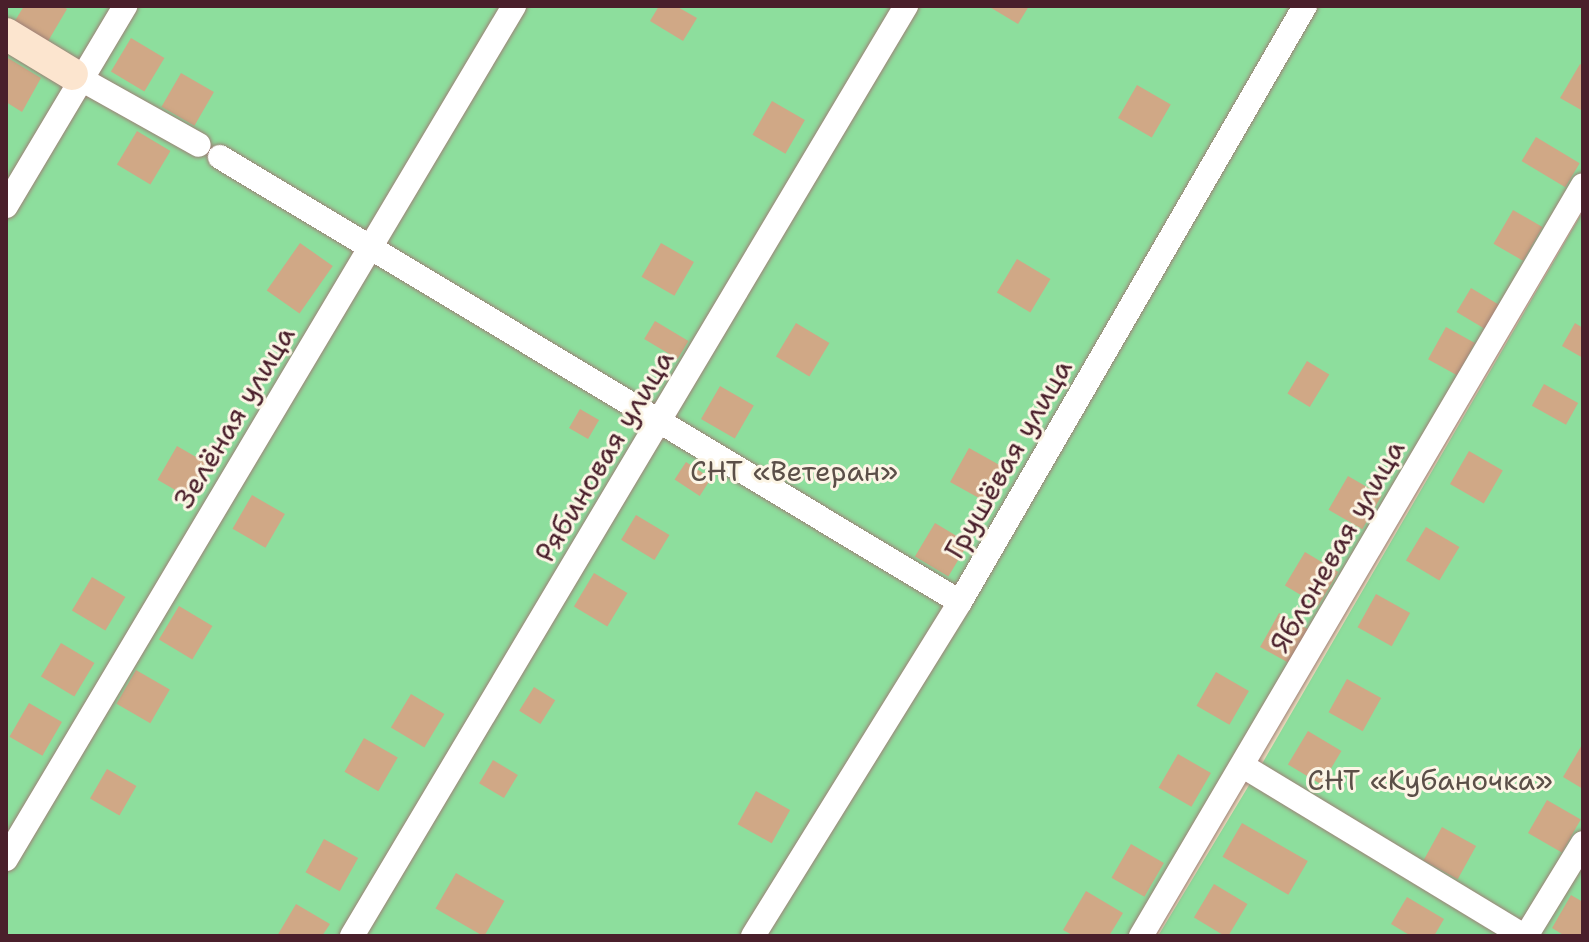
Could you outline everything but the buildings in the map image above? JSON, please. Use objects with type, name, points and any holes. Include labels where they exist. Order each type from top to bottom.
[{"type":"street","points":[[6,206],[113,6]]},
{"type":"street","points":[[6,185],[125,6]]},
{"type":"street","name":"Зелёная улица","points":[[6,859],[514,6]]},
{"type":"street","name":"Рябиновая улица","points":[[352,936],[906,6]]},
{"type":"street","name":"Грушёвая улица","points":[[753,936],[960,602],[1305,6]]},
{"type":"street","points":[[6,34],[210,151],[960,602]]},
{"type":"street","name":"Яблоневая улица","points":[[1141,936],[1583,185]]},
{"type":"street","points":[[1243,766],[1525,936],[1583,843]]},
{"type":"green space","points":[[6,6],[121,6],[6,199]]},
{"type":"green space","name":"СНТ «Ветеран»","points":[[123,6],[1583,6],[1583,200],[1151,936],[6,936],[6,202]]},
{"type":"green space","name":"СНТ «Кубаночка»","points":[[1583,211],[1583,936],[1158,936],[1263,762]]}]
